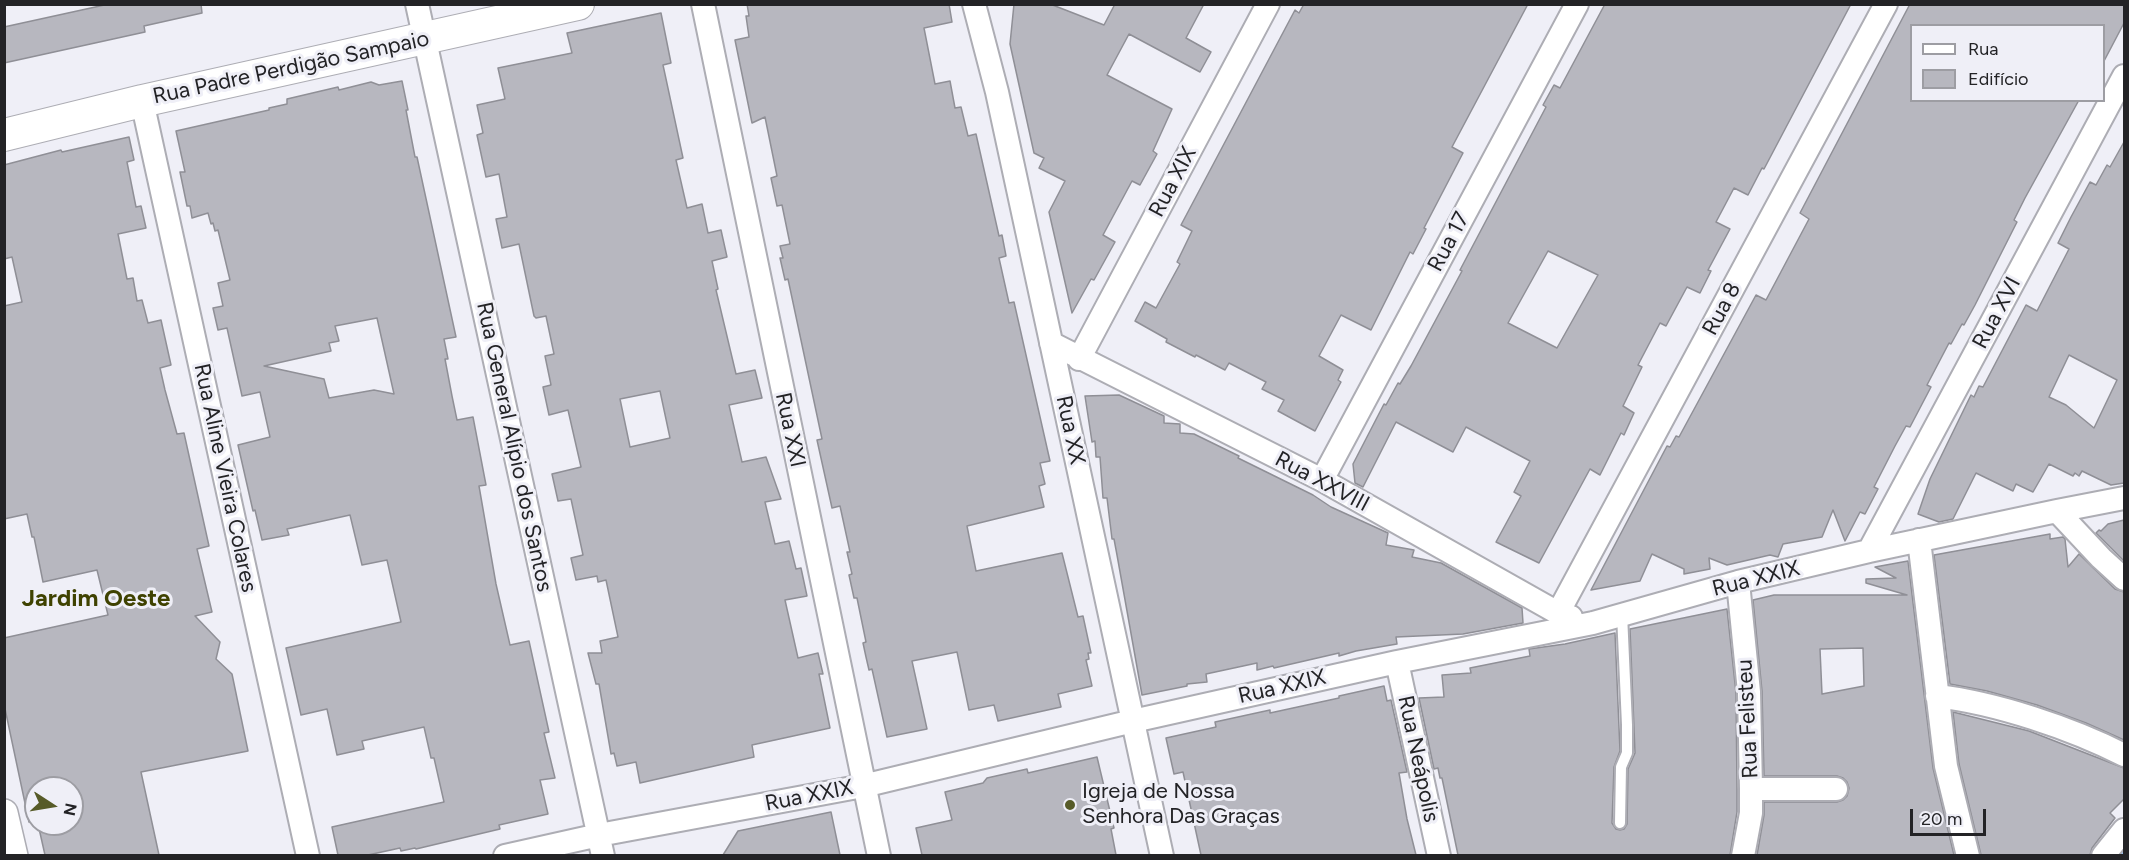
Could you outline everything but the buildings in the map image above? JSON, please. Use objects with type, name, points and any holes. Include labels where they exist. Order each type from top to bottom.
[{"type":"main road","name":"Rua Padre Perdigão Sampaio","points":[[4,135],[142,101],[578,4]]},
{"type":"street","name":"Rua General Alípio dos Santos","points":[[417,4],[601,845]]},
{"type":"street","name":"Rua XXI","points":[[703,4],[879,855]]},
{"type":"street","name":"Rua XX","points":[[975,4],[997,92],[1162,855]]},
{"type":"street","name":"Rua XIX","points":[[1079,359],[1268,4]]},
{"type":"street","name":"Rua 17","points":[[1322,480],[1576,4]]},
{"type":"street","name":"Rua 8","points":[[1558,613],[1886,4]]},
{"type":"street","name":"Rua XVI","points":[[1869,551],[2124,76]]},
{"type":"street","name":"Rua Aline Vieira Colares","points":[[142,101],[308,855]]},
{"type":"street","name":"Rua XXVIII","points":[[1051,343],[1322,480],[1558,613],[1593,622]]},
{"type":"street","name":"Rua XXIX","points":[[505,855],[601,845],[863,786],[1133,721],[1397,662],[1593,622],[1738,582],[1869,551],[2124,498]]},
{"type":"street","points":[[2058,511],[2101,558],[2124,579]]},
{"type":"street","points":[[1919,540],[1946,766],[1968,855]]},
{"type":"street","name":"Rua Felisteu","points":[[1738,582],[1749,692],[1751,789],[1751,813],[1743,855]]},
{"type":"street","name":"Rua Neápolis","points":[[1397,662],[1439,855]]},
{"type":"street","points":[[1937,696],[1970,700],[2066,730],[2124,755]]},
{"type":"street","points":[[1751,789],[1836,789]]},
{"type":"street","points":[[4,813],[14,855]]},
{"type":"street","points":[[2103,855],[2124,830]]},
{"type":"lane","points":[[1620,822],[1621,768],[1627,753],[1622,614]]},
{"type":"place","name":"Igreja de Nossa Senhora Das Graças","points":[[1070,805]]},
{"type":"district","name":"Jardim Oeste","points":[[96,599]]}]
